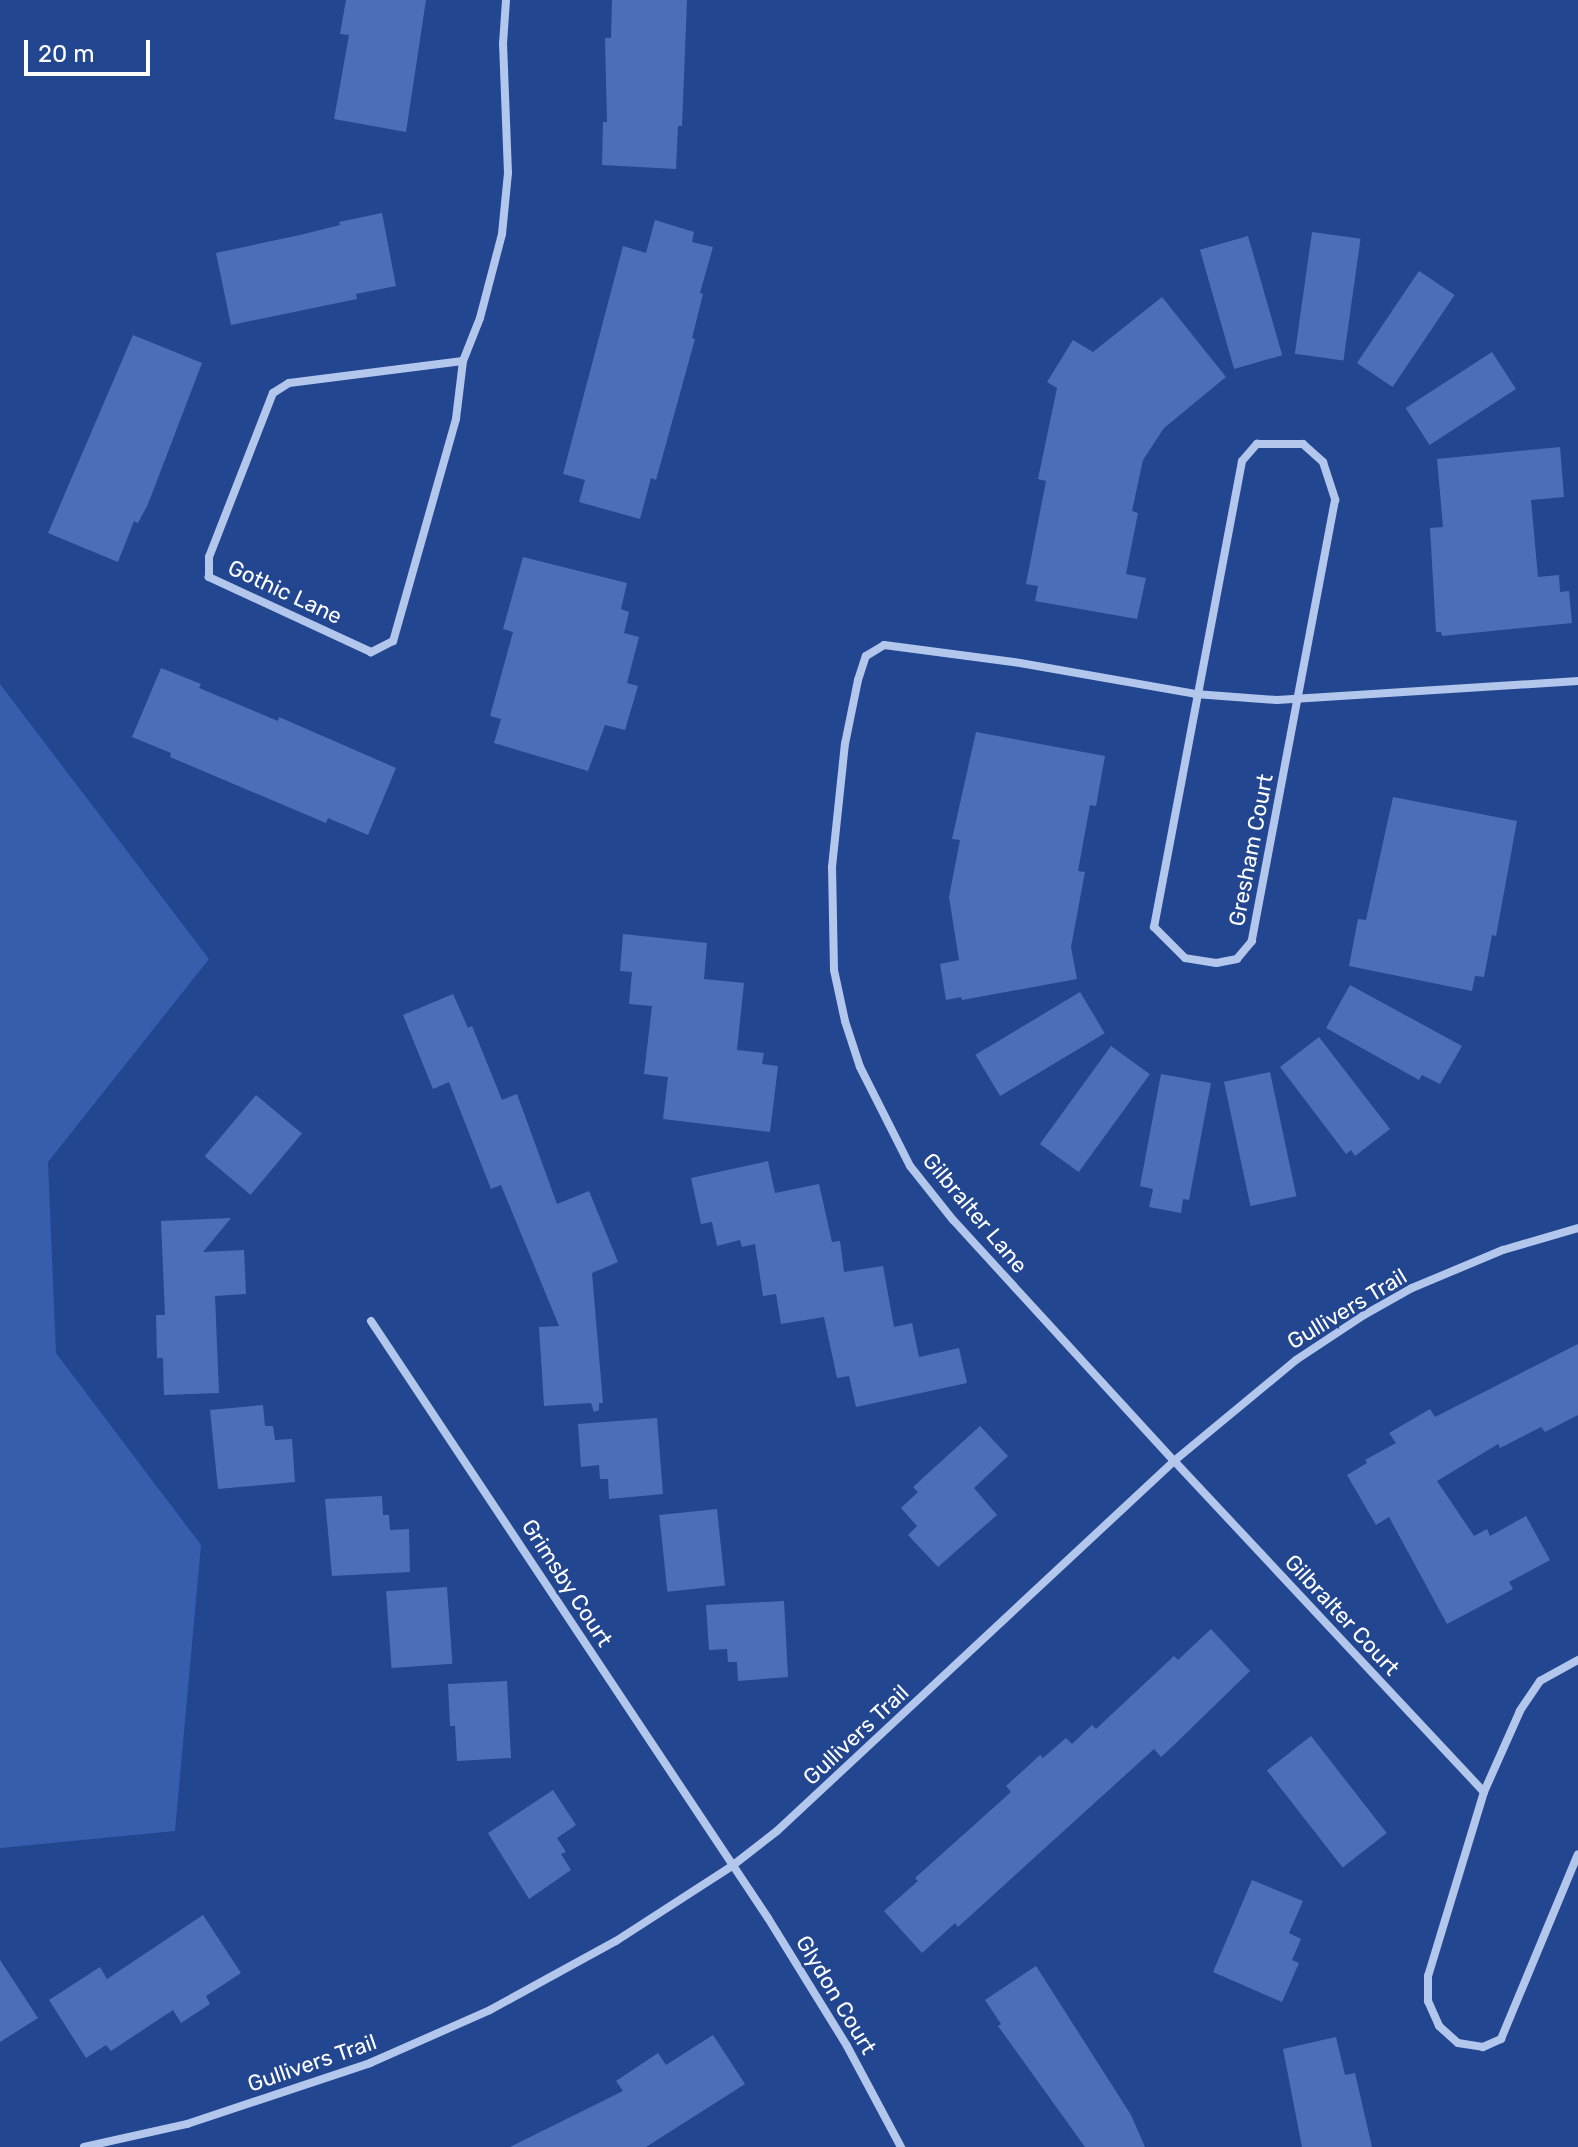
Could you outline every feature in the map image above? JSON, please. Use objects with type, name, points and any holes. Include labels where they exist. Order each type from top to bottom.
[{"type":"street","name":"Gothic Lane","points":[[463,361],[289,383],[273,393],[209,557],[209,577],[371,652],[393,641],[456,419],[463,361],[480,318],[502,234],[508,173],[503,44],[506,0]]},
{"type":"street","name":"Gresham Court","points":[[1257,444],[1303,444],[1323,462],[1335,500],[1298,700],[1252,941],[1237,959],[1216,963],[1185,958],[1154,927],[1195,694],[1242,461],[1257,444]]},
{"type":"street","name":"Gilbralter Lane","points":[[1174,1461],[953,1220],[919,1177],[882,1115],[860,1067],[834,970],[830,923],[832,867],[845,744],[866,656],[884,645],[1020,663],[1195,694]]},
{"type":"street","points":[[1195,694],[1298,700],[1578,681]]},
{"type":"street","name":"Gullivers Trail","points":[[84,2147],[187,2124],[306,2087],[398,2051],[565,1970],[732,1866],[852,1764],[1174,1461],[1296,1360],[1412,1288],[1503,1250],[1578,1228]]},
{"type":"street","name":"Grimsby Court","points":[[371,1321],[732,1866]]},
{"type":"street","name":"Gilbralter Court","points":[[1174,1461],[1484,1792]]},
{"type":"street","points":[[1578,1660],[1540,1681],[1520,1711],[1484,1792],[1428,1976],[1428,2001],[1439,2026],[1458,2043],[1483,2047],[1501,2039],[1578,1854]]},
{"type":"street","name":"Glydon Court","points":[[732,1866],[818,1997],[901,2147]]},
{"type":"shaded area","points":[[0,684],[209,959],[48,1162],[56,1353],[201,1545],[175,1831],[0,1848]]},
{"type":"building","points":[[346,0],[426,0],[406,132],[334,119],[349,35],[340,34]]},
{"type":"building","points":[[612,0],[687,0],[682,126],[678,126],[676,169],[602,165],[603,122],[607,122],[605,38],[611,38]]},
{"type":"building","points":[[382,213],[396,286],[356,294],[357,299],[231,325],[216,253]]},
{"type":"building","points":[[655,220],[694,232],[692,242],[713,247],[700,293],[703,294],[692,338],[695,339],[656,480],[651,478],[640,519],[579,502],[585,480],[563,474],[623,246],[646,253]]},
{"type":"building","points":[[1312,232],[1361,239],[1343,361],[1295,354]]},
{"type":"building","points":[[1248,236],[1282,355],[1234,369],[1200,250]]},
{"type":"building","points":[[1419,271],[1455,295],[1393,387],[1357,363]]},
{"type":"building","points":[[1162,297],[1226,377],[1164,428],[1143,460],[1132,511],[1138,513],[1126,574],[1146,578],[1137,619],[1035,601],[1038,586],[1026,584],[1046,481],[1038,479],[1057,388],[1047,382],[1073,340],[1093,352]]},
{"type":"building","points":[[133,335],[202,363],[148,504],[138,523],[134,521],[118,562],[48,533]]},
{"type":"building","points":[[1492,352],[1516,389],[1430,445],[1406,408]]},
{"type":"building","points":[[1560,447],[1564,497],[1531,500],[1538,577],[1559,575],[1560,592],[1569,591],[1572,623],[1442,636],[1441,632],[1436,632],[1430,528],[1443,527],[1437,459]]},
{"type":"building","points":[[523,557],[627,583],[621,609],[629,612],[624,633],[639,637],[627,683],[638,686],[625,730],[605,725],[588,771],[494,743],[501,719],[490,716],[513,632],[503,629]]},
{"type":"building","points":[[161,668],[201,684],[199,688],[278,721],[279,717],[396,768],[368,835],[328,818],[326,823],[170,757],[171,753],[132,737]]},
{"type":"building","points":[[976,732],[1105,756],[1096,806],[1090,805],[1078,871],[1085,872],[1071,947],[1077,979],[962,1000],[961,997],[946,1000],[940,964],[959,960],[949,897],[960,840],[952,839]]},
{"type":"building","points":[[1393,797],[1517,821],[1496,936],[1492,935],[1484,977],[1475,976],[1472,991],[1349,966],[1358,919],[1366,920]]},
{"type":"building","points":[[623,934],[707,943],[704,979],[744,983],[737,1050],[764,1053],[762,1064],[778,1066],[770,1132],[663,1119],[668,1077],[644,1074],[652,1006],[629,1004],[632,972],[620,971]]},
{"type":"building","points":[[1350,985],[1462,1046],[1440,1084],[1422,1075],[1419,1080],[1326,1028]]},
{"type":"building","points":[[1080,992],[1105,1033],[1000,1096],[975,1055]]},
{"type":"building","points":[[453,994],[468,1028],[472,1026],[502,1100],[517,1094],[557,1204],[589,1191],[618,1262],[592,1273],[603,1403],[599,1403],[599,1410],[594,1412],[591,1403],[544,1406],[539,1327],[559,1326],[501,1185],[491,1189],[449,1082],[433,1089],[403,1015]]},
{"type":"building","points":[[1319,1037],[1390,1129],[1355,1156],[1351,1150],[1346,1154],[1280,1067]]},
{"type":"building","points":[[1111,1046],[1150,1074],[1079,1172],[1040,1144]]},
{"type":"building","points":[[1270,1072],[1296,1196],[1250,1206],[1224,1082]]},
{"type":"building","points":[[1161,1074],[1211,1083],[1189,1200],[1183,1199],[1181,1213],[1149,1207],[1153,1189],[1140,1186]]},
{"type":"building","points":[[256,1095],[302,1134],[251,1195],[205,1156]]},
{"type":"building","points":[[768,1161],[775,1193],[819,1184],[832,1242],[840,1241],[844,1272],[883,1266],[894,1327],[912,1323],[919,1357],[959,1348],[967,1383],[856,1407],[849,1376],[837,1378],[824,1317],[781,1324],[776,1294],[763,1296],[755,1244],[742,1247],[740,1240],[717,1246],[712,1222],[701,1224],[691,1178]]},
{"type":"building","points":[[231,1218],[203,1252],[244,1250],[246,1294],[215,1296],[219,1393],[164,1395],[163,1358],[157,1358],[156,1315],[165,1315],[161,1221]]},
{"type":"building","points":[[1578,1344],[1578,1415],[1545,1432],[1541,1427],[1500,1448],[1498,1444],[1437,1481],[1474,1536],[1487,1529],[1490,1536],[1526,1516],[1550,1560],[1509,1582],[1513,1589],[1447,1624],[1389,1517],[1376,1525],[1347,1475],[1367,1463],[1365,1460],[1396,1443],[1389,1433],[1430,1409],[1435,1417]]},
{"type":"building","points":[[263,1405],[265,1426],[273,1426],[275,1440],[292,1439],[295,1482],[218,1489],[210,1410]]},
{"type":"building","points":[[657,1418],[663,1494],[609,1499],[608,1479],[600,1479],[599,1465],[581,1467],[578,1424]]},
{"type":"building","points":[[980,1426],[1008,1456],[974,1488],[997,1515],[938,1567],[908,1535],[917,1526],[901,1508],[918,1492],[913,1487]]},
{"type":"building","points":[[382,1496],[383,1515],[389,1515],[390,1530],[409,1529],[410,1572],[332,1576],[325,1499]]},
{"type":"building","points":[[717,1509],[725,1586],[667,1592],[659,1515]]},
{"type":"building","points":[[447,1587],[452,1664],[392,1668],[386,1591]]},
{"type":"building","points":[[784,1601],[788,1677],[738,1681],[737,1662],[728,1662],[727,1649],[709,1650],[706,1605]]},
{"type":"building","points":[[1211,1629],[1250,1671],[1161,1757],[1154,1749],[958,1927],[955,1923],[922,1953],[884,1911],[918,1881],[915,1878],[1011,1792],[1006,1786],[1040,1755],[1043,1758],[1066,1738],[1072,1744],[1092,1725],[1096,1729],[1174,1656],[1178,1660]]},
{"type":"building","points":[[507,1681],[511,1758],[457,1761],[455,1726],[450,1726],[448,1684]]},
{"type":"building","points":[[1311,1736],[1387,1833],[1343,1867],[1267,1770]]},
{"type":"building","points":[[553,1790],[576,1825],[557,1838],[566,1852],[561,1854],[571,1870],[529,1899],[488,1833]]},
{"type":"building","points":[[1252,1880],[1303,1901],[1289,1933],[1301,1939],[1292,1960],[1299,1963],[1282,2002],[1213,1972]]},
{"type":"building","points":[[203,1915],[241,1973],[206,1996],[210,2004],[181,2023],[173,2010],[111,2051],[106,2045],[86,2058],[49,2000],[100,1967],[107,1979]]},
{"type":"building","points":[[0,1960],[38,2018],[0,2042]]},
{"type":"building","points":[[1036,1966],[1131,2115],[1145,2147],[1085,2147],[998,2026],[1001,2024],[985,2000]]},
{"type":"building","points":[[713,2035],[745,2084],[646,2147],[510,2147],[623,2091],[616,2081],[658,2053],[666,2065]]},
{"type":"building","points":[[1336,2037],[1345,2075],[1355,2073],[1372,2147],[1302,2147],[1283,2049]]}]
